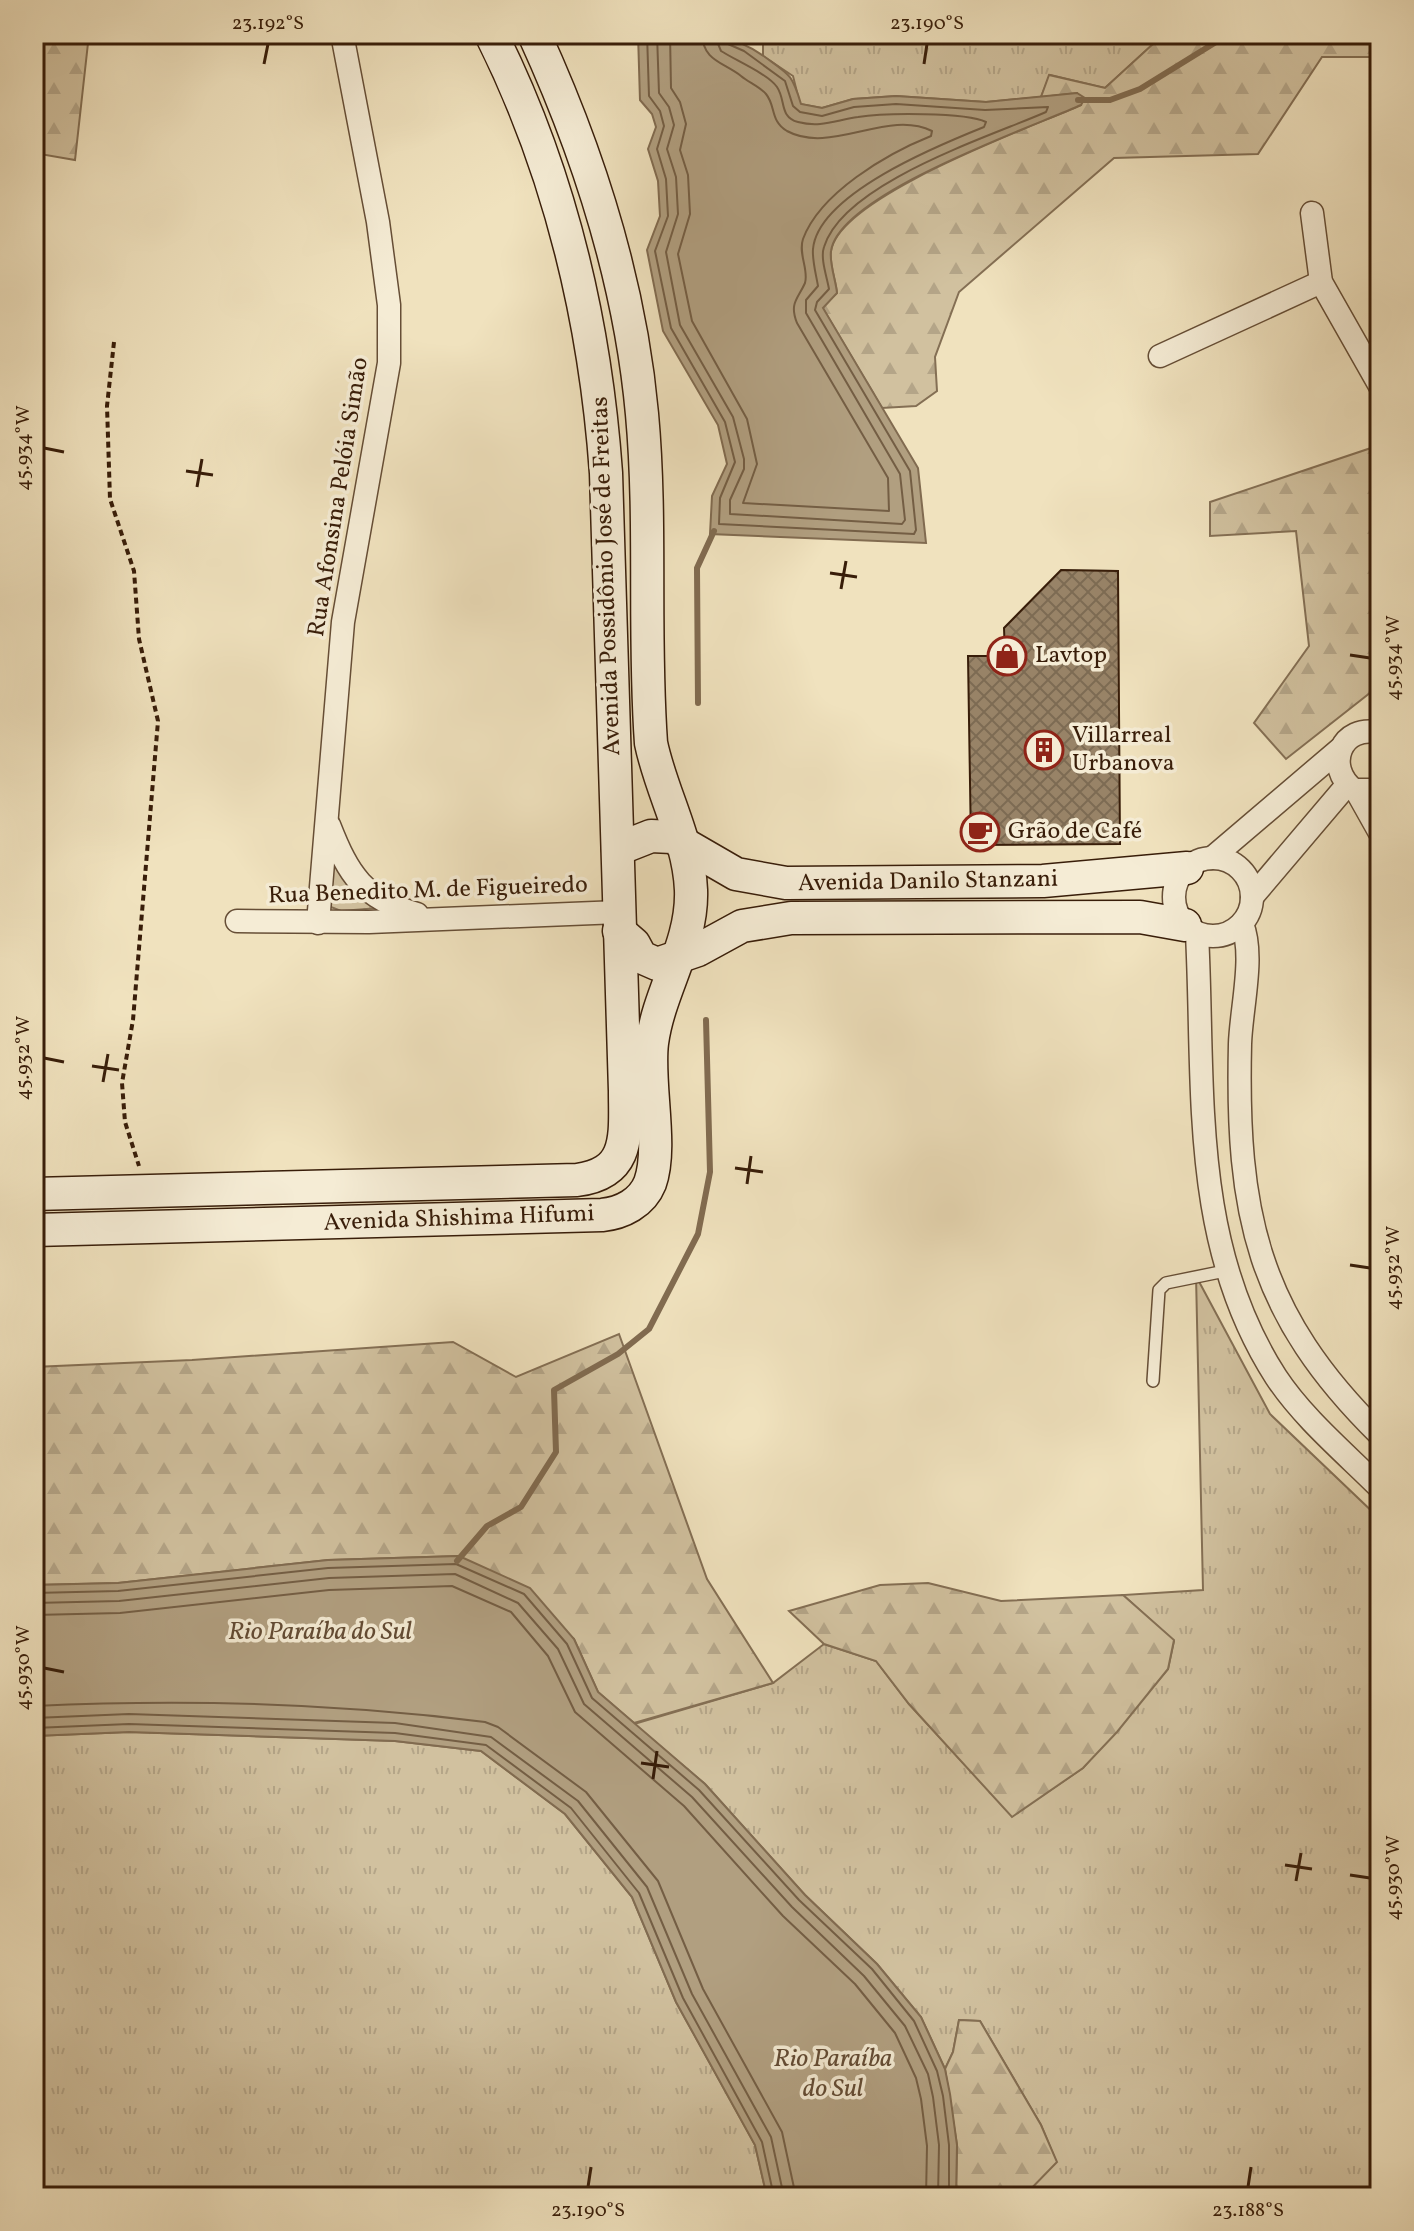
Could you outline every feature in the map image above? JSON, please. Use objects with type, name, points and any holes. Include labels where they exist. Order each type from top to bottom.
[{"type":"street","name":"Rua Afonsina Pelóia Simão","points":[[318,923],[343,622],[389,363],[389,305],[378,222],[342,34]]},
{"type":"street","name":"Avenida Possidônio José de Freitas","points":[[491,34],[516,83],[547,162],[588,315],[598,378],[606,473],[619,921]]},
{"type":"street","name":"Avenida Possidônio José de Freitas","points":[[534,34],[589,167],[614,253],[630,331],[642,416],[651,743],[656,770],[678,830],[691,888],[678,962]]},
{"type":"street","points":[[1312,213],[1321,282],[1380,386]]},
{"type":"street","points":[[1160,356],[1321,282]]},
{"type":"street","points":[[1242,924],[1221,936],[1191,929],[1179,917],[1174,896],[1199,863],[1340,749],[1346,740],[1372,732],[1380,714]]},
{"type":"street","points":[[1340,749],[1338,769],[1362,789],[1380,833]]},
{"type":"street","points":[[1362,789],[1252,897],[1242,924],[1248,944],[1240,1014],[1241,1108],[1252,1227],[1264,1266],[1294,1332],[1352,1408],[1380,1435]]},
{"type":"street","points":[[327,820],[343,860],[365,889],[377,900],[426,917]]},
{"type":"street","points":[[618,849],[651,836],[678,830]]},
{"type":"street","name":"Avenida Danilo Stanzani","points":[[678,830],[736,874],[786,883],[1059,881],[1199,863]]},
{"type":"street","points":[[1199,863],[1225,860],[1244,874],[1252,897]]},
{"type":"street","name":"Rua Benedito M. de Figueiredo","points":[[237,921],[318,923],[426,917],[619,921]]},
{"type":"street","name":"Avenida Danilo Stanzani","points":[[678,962],[742,926],[791,918],[1140,917],[1191,929]]},
{"type":"street","points":[[619,921],[650,963],[678,962]]},
{"type":"street","name":"Avenida Shishima Hifumi","points":[[34,1194],[577,1180],[601,1175],[617,1160],[625,1127],[619,921]]},
{"type":"street","points":[[1191,929],[1208,1172],[1225,1271],[1239,1308],[1278,1379],[1324,1433],[1380,1488]]},
{"type":"street","name":"Avenida Shishima Hifumi","points":[[34,1230],[592,1215],[622,1211],[645,1193],[652,1175],[651,1047],[662,1001],[678,962]]},
{"type":"street","points":[[1324,1433],[1352,1408]]},
{"type":"lane","points":[[1153,1381],[1159,1290],[1166,1283],[1225,1271]]},
{"type":"path","points":[[114,342],[107,406],[110,499],[134,571],[138,631],[158,721],[133,1020],[122,1083],[125,1122],[149,1190]]},
{"type":"green space","points":[[34,34],[89,34],[75,160],[34,153]]},
{"type":"green space","points":[[763,34],[1164,34],[1105,88],[1050,75],[1041,97],[986,102],[896,96],[853,99],[822,108],[800,104],[793,76],[763,56]]},
{"type":"green space","points":[[1164,34],[1380,34],[1380,57],[1322,57],[1258,154],[1114,158],[959,292],[935,357],[937,391],[916,406],[882,408],[822,307],[837,293],[831,251],[842,230],[867,208],[901,186],[982,146],[1081,105],[1077,93],[1041,97],[1049,75],[1105,88]]},
{"type":"green space","points":[[1380,445],[1380,685],[1286,759],[1254,723],[1309,646],[1296,531],[1210,536],[1210,502]]},
{"type":"green space","points":[[332,859],[379,908],[341,911],[331,907]]},
{"type":"green space","points":[[1196,1276],[1270,1414],[1380,1519],[1380,2197],[1023,2197],[1056,2161],[1041,2125],[980,2021],[959,2020],[953,2052],[945,2069],[921,2017],[877,1964],[805,1895],[705,1784],[634,1724],[773,1683],[824,1644],[876,1661],[909,1704],[1012,1816],[1083,1768],[1168,1669],[1174,1641],[1123,1595],[1203,1590]]},
{"type":"green space","points":[[619,1334],[707,1579],[773,1683],[634,1723],[598,1692],[574,1639],[459,1556],[328,1560],[118,1583],[34,1585],[34,1367],[192,1360],[453,1342],[516,1377]]},
{"type":"green space","points":[[928,1583],[1001,1601],[1123,1595],[1174,1640],[1168,1669],[1083,1768],[1012,1817],[909,1704],[876,1661],[824,1644],[789,1611],[880,1585]]},
{"type":"green space","points":[[129,1732],[395,1741],[481,1751],[565,1814],[632,1897],[676,2002],[755,2145],[767,2197],[34,2197],[34,1736]]},
{"type":"green space","points":[[959,2020],[980,2021],[1041,2125],[1057,2162],[1023,2197],[956,2197],[957,2145],[945,2069],[953,2052]]},
{"type":"water","points":[[638,34],[704,34],[750,47],[785,72],[801,104],[822,108],[853,99],[896,96],[986,102],[1077,93],[1085,98],[1081,105],[982,146],[900,186],[866,207],[842,229],[831,251],[837,293],[823,308],[918,468],[926,543],[710,534],[712,496],[727,464],[718,425],[663,331],[647,250],[660,216],[658,181],[648,149],[656,127],[652,114],[640,100]]},
{"type":"water","name":"Rio Paraíba do Sul","points":[[459,1556],[530,1588],[574,1639],[598,1692],[705,1784],[805,1895],[877,1964],[921,2017],[945,2069],[950,2094],[957,2145],[956,2197],[767,2197],[755,2145],[676,2002],[632,1897],[565,1814],[481,1751],[395,1741],[129,1732],[34,1736],[34,1585],[118,1583],[328,1560]]},
{"type":"building","name":"Villarreal Urbanova","points":[[1061,570],[1118,571],[1120,844],[971,845],[968,656],[1005,656],[1004,628]]},
{"type":"waterway","points":[[1078,100],[1110,100],[1140,89],[1229,34]]},
{"type":"waterway","points":[[698,703],[697,568],[714,531]]},
{"type":"waterway","points":[[457,1561],[487,1526],[521,1507],[556,1452],[554,1390],[618,1354],[649,1329],[698,1234],[710,1172],[706,1020]]},
{"type":"place","name":"Lavtop","points":[[1007,656]]},
{"type":"place","name":"Villarreal Urbanova","points":[[1044,750]]},
{"type":"place","name":"Grão de Café","points":[[980,832]]}]
